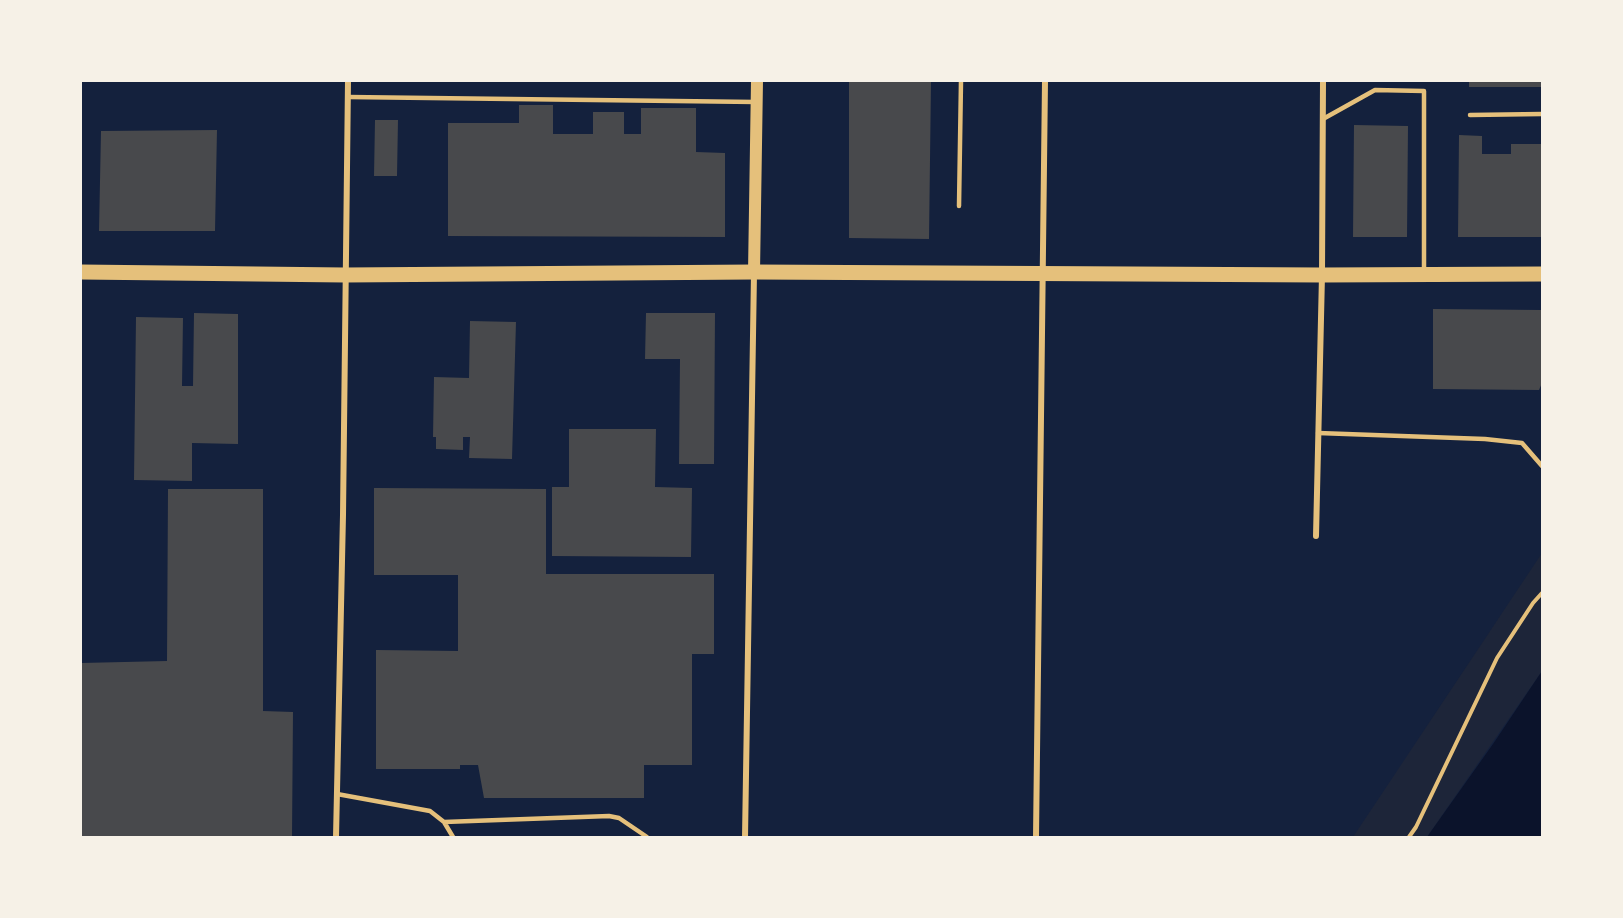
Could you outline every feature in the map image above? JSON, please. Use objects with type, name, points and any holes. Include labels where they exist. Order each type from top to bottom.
[{"type":"main road","points":[[754,272],[757,81]]},
{"type":"main road","points":[[81,272],[1542,274]]},
{"type":"street","points":[[336,837],[343,515],[348,81]]},
{"type":"street","points":[[1036,837],[1045,81]]},
{"type":"street","points":[[1316,536],[1322,275],[1323,81]]},
{"type":"street","points":[[745,837],[754,272]]},
{"type":"lane","points":[[959,206],[961,81]]},
{"type":"lane","points":[[1323,119],[1375,90],[1425,92],[1425,274]]},
{"type":"lane","points":[[348,97],[756,102]]},
{"type":"lane","points":[[1470,115],[1542,114]]},
{"type":"lane","points":[[1318,433],[1485,439],[1522,443],[1542,466]]},
{"type":"lane","points":[[337,794],[430,811],[444,822],[453,837]]},
{"type":"lane","points":[[444,822],[609,816],[619,818],[647,837]]},
{"type":"path","points":[[1409,837],[1416,827],[1497,658],[1542,593]]},
{"type":"shaded area","points":[[1542,553],[1542,671],[1427,837],[1353,837]]},
{"type":"shaded area","points":[[1542,671],[1542,837],[1427,837],[1493,744]]},
{"type":"building","points":[[849,81],[931,81],[929,239],[849,238]]},
{"type":"building","points":[[1469,81],[1542,81],[1542,87],[1469,87]]},
{"type":"building","points":[[519,105],[553,105],[553,134],[593,134],[593,112],[624,112],[624,134],[641,134],[641,108],[696,108],[696,152],[725,153],[725,237],[448,236],[448,123],[519,123]]},
{"type":"building","points":[[375,120],[398,120],[397,176],[374,176]]},
{"type":"building","points":[[1354,125],[1408,126],[1407,237],[1353,237]]},
{"type":"building","points":[[217,130],[215,231],[99,231],[101,131]]},
{"type":"building","points":[[1459,135],[1482,136],[1482,154],[1511,154],[1511,144],[1542,144],[1542,237],[1458,237]]},
{"type":"building","points":[[1433,309],[1542,310],[1542,383],[1539,390],[1433,389]]},
{"type":"building","points":[[194,313],[238,314],[238,444],[192,443],[192,481],[134,480],[136,317],[183,318],[182,386],[193,386]]},
{"type":"building","points":[[646,313],[715,313],[714,464],[679,464],[680,359],[645,359]]},
{"type":"building","points":[[470,321],[516,322],[512,459],[469,458],[470,437],[463,437],[463,450],[436,449],[436,437],[433,437],[434,377],[469,378]]},
{"type":"building","points":[[569,429],[656,429],[655,487],[692,488],[691,557],[552,556],[552,487],[569,487]]},
{"type":"building","points":[[374,488],[546,489],[546,574],[714,574],[714,654],[692,654],[692,765],[644,765],[644,798],[484,798],[478,765],[460,765],[460,769],[376,769],[376,650],[458,651],[458,575],[374,575]]},
{"type":"building","points":[[168,489],[263,489],[263,711],[293,712],[292,837],[81,837],[81,663],[167,661]]}]
